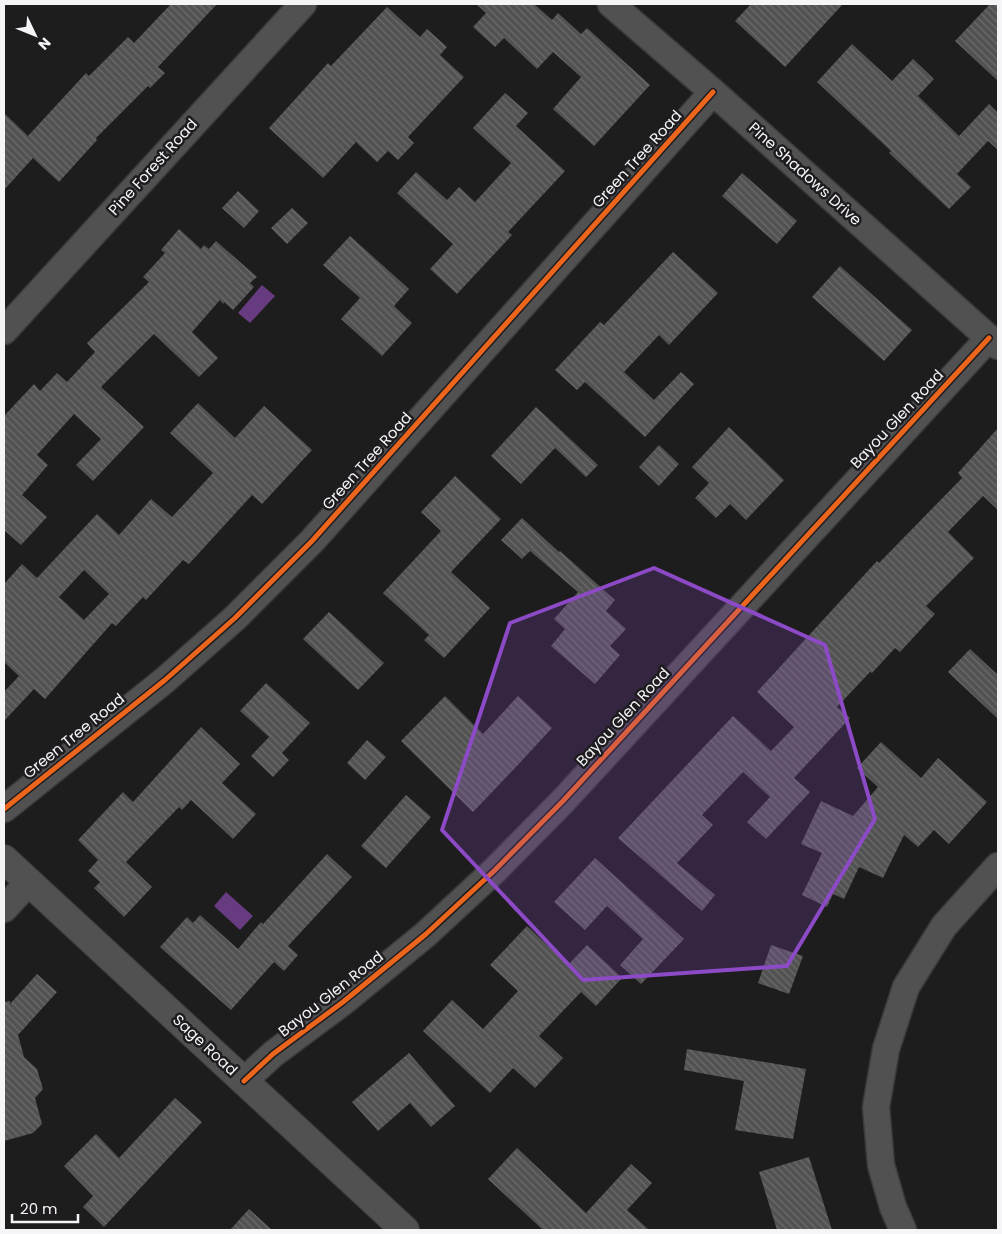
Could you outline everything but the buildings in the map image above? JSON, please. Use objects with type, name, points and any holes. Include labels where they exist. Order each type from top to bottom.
[{"type":"street","name":"Pine Forest Road","points":[[4,331],[303,4]]},
{"type":"street","name":"Pine Shadows Drive","points":[[611,4],[713,92],[994,342]]},
{"type":"street","name":"Green Tree Road","points":[[4,810],[165,680],[235,618],[312,541],[713,92]]},
{"type":"street","name":"Bayou Glen Road","points":[[244,1081],[273,1054],[343,1002],[426,934],[494,871],[570,794],[994,342]]},
{"type":"street","name":"Sage Road","points":[[4,859],[406,1230]]},
{"type":"street","points":[[903,1230],[893,1206],[882,1165],[876,1107],[886,1049],[906,987],[944,926],[998,866]]},
{"type":"street","points":[[4,909],[29,882]]},
{"type":"highlighted area","points":[[654,568],[825,645],[875,819],[787,966],[583,980],[442,830],[510,623]]},
{"type":"shaded area","points":[[262,285],[275,296],[250,323],[238,313]]},
{"type":"shaded area","points":[[226,892],[253,916],[240,930],[214,906]]},
{"type":"cycle path","points":[[4,809],[165,680],[235,618],[312,541],[713,92]]},
{"type":"cycle path","points":[[244,1081],[273,1054],[343,1002],[426,934],[494,871],[563,801],[989,338]]}]
